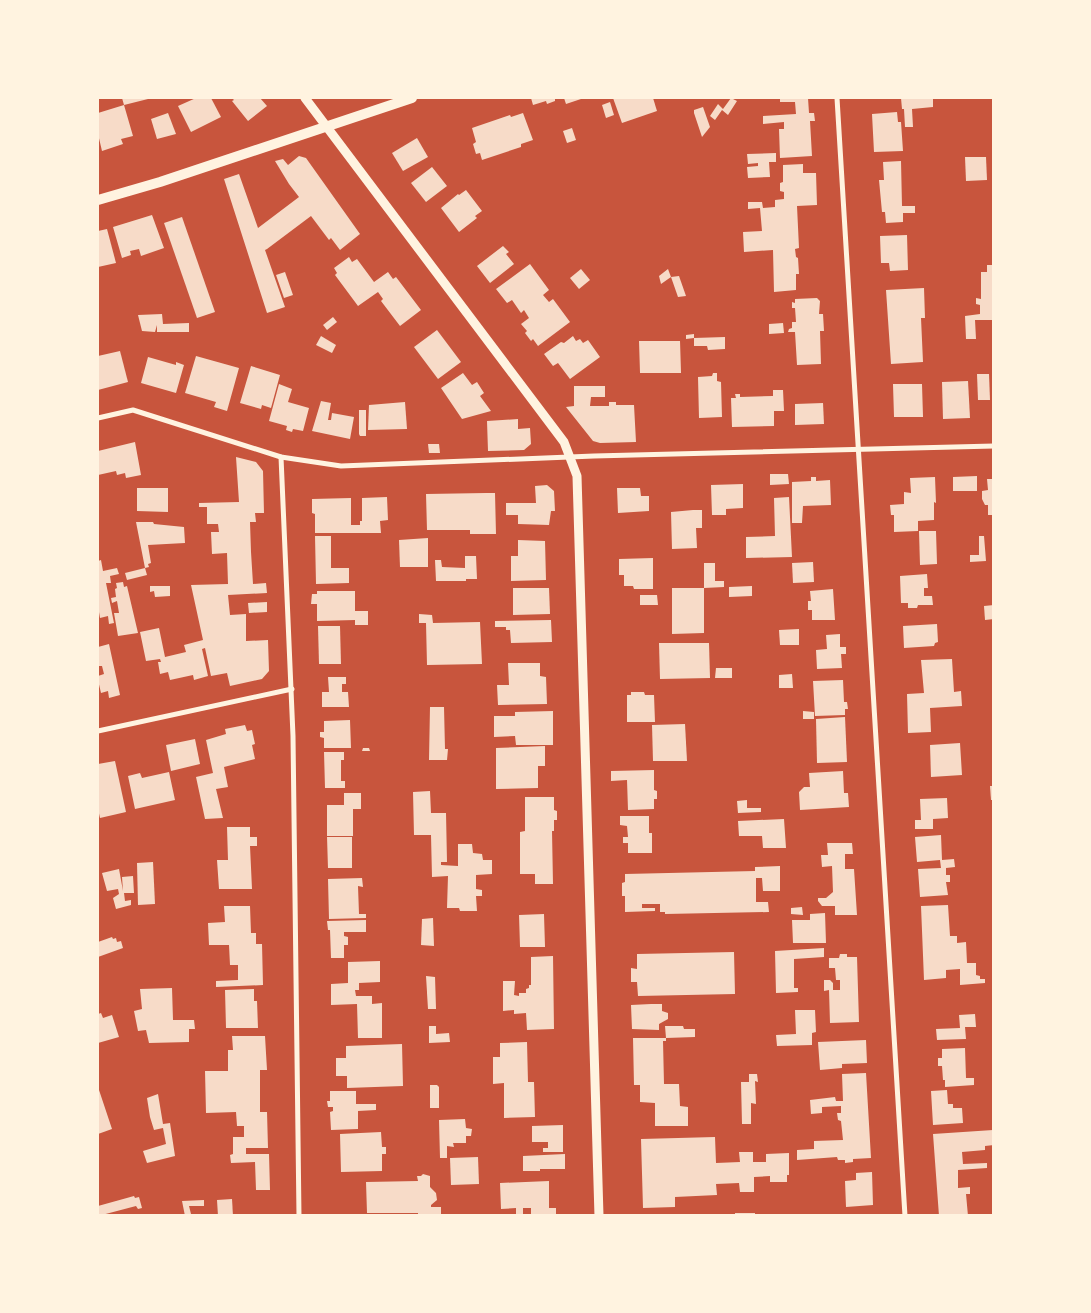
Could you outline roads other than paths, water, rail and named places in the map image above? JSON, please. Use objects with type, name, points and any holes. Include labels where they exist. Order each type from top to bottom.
[{"type":"main road","points":[[98,200],[160,182],[412,98]]},
{"type":"street","points":[[305,98],[328,126],[564,442],[577,476],[599,1216]]},
{"type":"street","points":[[837,98],[905,1216]]},
{"type":"street","points":[[98,418],[133,410],[281,457],[341,466],[994,446]]},
{"type":"street","points":[[281,457],[294,736],[300,1216]]},
{"type":"street","points":[[98,731],[292,689]]}]
